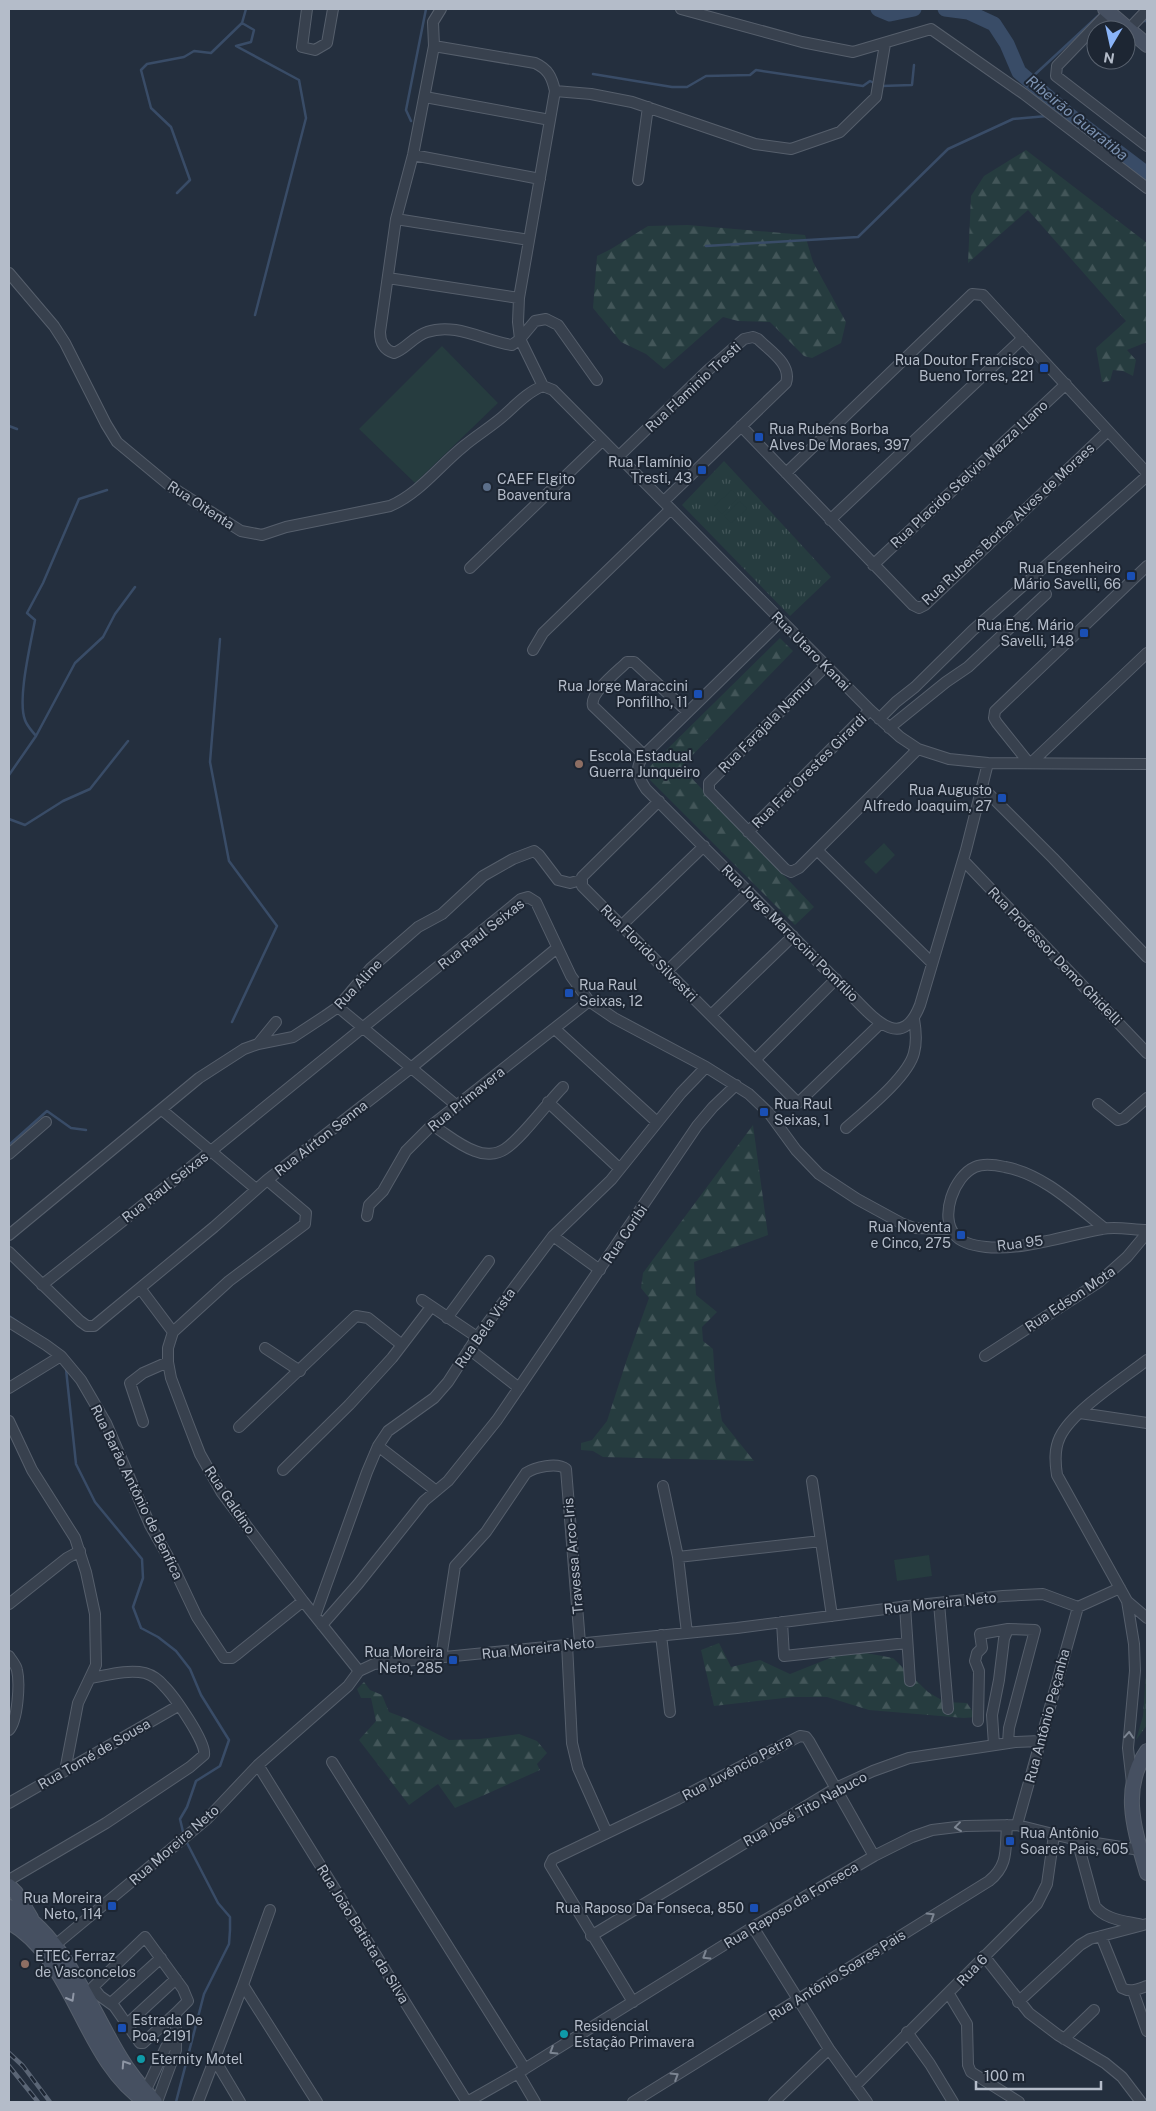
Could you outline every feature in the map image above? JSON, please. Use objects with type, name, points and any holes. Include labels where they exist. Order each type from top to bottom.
[{"type":"main road","points":[[1121,17],[1147,45]]},
{"type":"main road","points":[[1147,1750],[1132,1784],[1132,1810],[1144,1851],[1147,1873]]},
{"type":"main road","points":[[9,1885],[11,1913],[22,1930],[44,1954],[114,2071],[133,2093],[156,2102]]},
{"type":"main road","points":[[9,1885],[34,1922],[54,1946],[145,2097]]},
{"type":"main road","points":[[11,1913],[34,1922]]},
{"type":"main road","points":[[91,2032],[106,2030]]},
{"type":"street","points":[[307,9],[302,47],[315,50],[327,44],[333,9]]},
{"type":"street","points":[[440,9],[433,22],[434,46],[425,97],[413,155],[396,219],[380,332],[381,342],[392,353],[397,352],[418,336],[438,329],[466,331],[509,345],[514,344],[520,339],[535,321],[540,319],[552,321],[558,324],[597,380]]},
{"type":"street","points":[[681,9],[802,42],[853,52],[931,29],[1024,94],[1147,188]]},
{"type":"street","points":[[1121,17],[1057,66],[1055,74],[1058,80],[1147,146]]},
{"type":"street","points":[[555,91],[610,97],[648,107],[755,144],[791,149],[840,132],[876,98],[884,44]]},
{"type":"street","points":[[434,46],[536,63],[545,68],[550,74],[555,91],[519,298],[518,322],[520,339],[543,386]]},
{"type":"street","points":[[425,97],[550,120]]},
{"type":"street","points":[[638,180],[648,107]]},
{"type":"street","points":[[413,155],[540,179]]},
{"type":"street","points":[[396,219],[529,240]]},
{"type":"street","name":"Rua Oitenta","points":[[9,273],[61,337],[117,442],[170,486],[233,526],[262,536],[286,528],[390,506],[400,502],[412,495],[463,446],[492,426],[532,391],[543,386]]},
{"type":"street","points":[[388,278],[519,298]]},
{"type":"street","points":[[786,473],[972,294],[983,295],[1147,474],[973,630],[915,687],[879,719]]},
{"type":"street","name":"Rua Flaminio Tresti","points":[[533,650],[542,633],[668,505],[741,426],[786,383],[788,377],[784,364],[758,339],[753,337],[744,339],[707,371],[619,456]]},
{"type":"street","points":[[830,520],[1023,338]]},
{"type":"street","name":"Rua Placido Stelvio Mazza Llano","points":[[873,565],[1066,384]]},
{"type":"street","name":"Rua Utaro Kanai","points":[[543,386],[553,390],[602,442],[619,456],[879,719],[918,749],[949,759],[988,763],[1147,764]]},
{"type":"street","name":"Rua Rubens Borba Alves de Moraes","points":[[741,426],[873,565],[916,607],[922,607],[1108,431]]},
{"type":"street","points":[[470,568],[602,442]]},
{"type":"street","points":[[1147,566],[995,711],[994,718],[1030,763],[1147,653]]},
{"type":"street","points":[[889,728],[946,682],[968,667],[1046,594]]},
{"type":"street","points":[[688,712],[634,662],[628,662],[622,667],[594,695],[591,702],[644,755],[688,712],[781,621]]},
{"type":"street","name":"Rua Farajala Namur","points":[[826,666],[708,783],[709,791],[788,872],[799,868],[918,749]]},
{"type":"street","name":"Rua Frei Orestes Girardi","points":[[748,832],[870,710]]},
{"type":"street","name":"Rua Jorge Maraccini Pomfilio","points":[[644,755],[638,762],[638,778],[659,802],[880,1023]]},
{"type":"street","points":[[880,1023],[896,1030],[909,1024],[914,1018],[963,860],[988,763]]},
{"type":"street","points":[[983,788],[1147,957]]},
{"type":"street","points":[[581,880],[659,802]]},
{"type":"street","points":[[621,926],[704,846]]},
{"type":"street","points":[[817,850],[932,963]]},
{"type":"street","name":"Rua Aline","points":[[9,1235],[199,1078],[244,1049],[258,1044],[293,1037],[338,1008],[371,968],[418,927],[442,914],[483,876],[534,851],[558,880],[570,883],[581,880]]},
{"type":"street","name":"Rua Professor Demo Ghidelli","points":[[963,860],[1147,1053]]},
{"type":"street","name":"Rua Florido Silvestri","points":[[581,880],[582,886],[801,1106],[880,1023]]},
{"type":"street","points":[[667,971],[748,892]]},
{"type":"street","name":"Rua Raul Seixas","points":[[42,1284],[211,1151],[525,897],[532,898],[536,902],[571,976],[589,1001],[614,1018],[736,1085],[762,1105],[796,1150],[818,1174],[857,1199],[914,1228],[951,1229]]},
{"type":"street","points":[[711,1015],[793,936]]},
{"type":"street","name":"Rua Aírton Senna","points":[[42,1284],[86,1326],[94,1326],[266,1180],[411,1068],[557,948]]},
{"type":"street","points":[[755,1060],[836,978]]},
{"type":"street","name":"Rua Primavera","points":[[366,1216],[369,1205],[384,1191],[406,1151],[432,1125],[555,1030],[589,1001]]},
{"type":"street","points":[[338,1008],[456,1105]]},
{"type":"street","points":[[846,1128],[908,1068],[914,1053],[916,1038],[914,1018]]},
{"type":"street","points":[[258,1044],[276,1022]]},
{"type":"street","points":[[555,1030],[658,1122]]},
{"type":"street","name":"Rua Bela Vista","points":[[315,1616],[378,1446],[388,1431],[434,1398],[448,1382],[477,1337],[553,1236],[620,1169],[706,1067]]},
{"type":"street","name":"Rua Coribi","points":[[322,1625],[358,1584],[424,1501],[448,1481],[497,1420],[697,1126],[713,1107],[736,1085]]},
{"type":"street","points":[[432,1125],[474,1151],[488,1154],[498,1152],[505,1149],[515,1140],[563,1087]]},
{"type":"street","points":[[1098,1104],[1118,1120],[1124,1118],[1147,1098]]},
{"type":"street","points":[[548,1102],[620,1169]]},
{"type":"street","points":[[162,1110],[256,1189]]},
{"type":"street","points":[[9,1154],[46,1122]]},
{"type":"street","points":[[951,1229],[948,1221],[954,1191],[964,1175],[975,1167],[986,1165],[1006,1167],[1032,1176],[1069,1200],[1104,1228]]},
{"type":"street","points":[[140,1288],[173,1332],[229,1281],[302,1228],[305,1224],[306,1213],[266,1180]]},
{"type":"street","name":"Rua 95","points":[[951,1229],[956,1237],[971,1244],[987,1247],[1003,1247],[1065,1238],[1104,1228],[1147,1232]]},
{"type":"street","name":"Rua Edson Mota","points":[[985,1356],[1099,1282],[1127,1258],[1147,1232]]},
{"type":"street","points":[[553,1236],[600,1270]]},
{"type":"street","points":[[9,1252],[42,1284]]},
{"type":"street","points":[[447,1318],[489,1261]]},
{"type":"street","points":[[422,1300],[477,1337]]},
{"type":"street","points":[[284,1470],[349,1405],[402,1346],[431,1307]]},
{"type":"street","points":[[239,1427],[356,1316],[368,1318],[402,1346]]},
{"type":"street","name":"Rua Barão Antônio de Benfica","points":[[9,1322],[31,1334],[60,1356],[81,1380],[119,1448],[150,1525],[174,1567],[197,1617],[224,1658],[232,1658],[303,1601]]},
{"type":"street","name":"Rua Galdino","points":[[173,1332],[168,1348],[168,1362],[178,1400],[194,1438],[222,1493],[303,1601],[359,1671]]},
{"type":"street","points":[[265,1348],[300,1371]]},
{"type":"street","points":[[469,1349],[519,1388]]},
{"type":"street","points":[[9,1388],[60,1356]]},
{"type":"street","points":[[1132,1784],[1128,1748],[1135,1671],[1134,1644],[1127,1601],[1057,1475],[1056,1462],[1057,1446],[1061,1435],[1080,1413],[1147,1360]]},
{"type":"street","points":[[143,1422],[130,1383],[143,1373],[168,1362]]},
{"type":"street","points":[[1080,1413],[1147,1423]]},
{"type":"street","points":[[9,1421],[32,1470],[67,1523],[80,1551],[92,1601],[96,1629],[96,1665],[78,1703],[65,1770]]},
{"type":"street","points":[[378,1446],[435,1490]]},
{"type":"street","name":"Travessa Arco-Iris","points":[[441,1658],[455,1566],[486,1532],[526,1473],[536,1468],[560,1466],[566,1469],[580,1643]]},
{"type":"street","points":[[812,1481],[832,1616]]},
{"type":"street","points":[[663,1486],[678,1557],[687,1633]]},
{"type":"street","points":[[678,1557],[821,1541]]},
{"type":"street","points":[[9,1604],[67,1558],[80,1551]]},
{"type":"street","points":[[1078,1607],[1120,1588]]},
{"type":"street","name":"Rua Moreira Neto","points":[[54,1946],[207,1819],[258,1765],[348,1686],[359,1671],[374,1664],[687,1633],[939,1602],[1043,1594],[1078,1607]]},
{"type":"street","points":[[1127,1601],[1147,1618]]},
{"type":"street","points":[[939,1602],[948,1709]]},
{"type":"street","points":[[905,1606],[910,1681]]},
{"type":"street","name":"Rua Antônio Peçanha","points":[[1012,1825],[1040,1742],[1078,1607]]},
{"type":"street","points":[[782,1622],[784,1656],[907,1643]]},
{"type":"street","points":[[994,1745],[992,1715],[1000,1680],[1004,1639],[1008,1629]]},
{"type":"street","points":[[978,1721],[980,1671],[975,1661],[977,1654],[982,1648],[980,1634],[1008,1629],[1035,1630],[1029,1659],[1022,1674],[1009,1728],[1008,1743]]},
{"type":"street","points":[[662,1635],[670,1712]]},
{"type":"street","points":[[567,1644],[572,1743],[578,1768],[607,1833]]},
{"type":"street","points":[[9,1656],[17,1668],[18,1682],[15,1721],[9,1730]]},
{"type":"street","points":[[9,1885],[190,1767],[201,1758],[204,1751],[204,1747],[166,1687],[158,1679],[145,1673],[131,1672],[91,1678]]},
{"type":"street","name":"Rua Tomé de Sousa","points":[[9,1803],[178,1706]]},
{"type":"street","name":"Rua Juvêncio Petra","points":[[591,1936],[550,1866],[553,1859],[800,1736],[806,1737],[809,1741],[874,1856]]},
{"type":"street","name":"Rua José Tito Nabuco","points":[[591,1936],[836,1788],[873,1771],[909,1758],[1008,1743],[1040,1742]]},
{"type":"street","points":[[332,1762],[521,2071],[535,2102]]},
{"type":"street","name":"Rua João Batista da Silva","points":[[258,1765],[467,2102]]},
{"type":"street","name":"Rua Raposo da Fonseca","points":[[467,2102],[521,2071],[754,1927],[874,1856],[912,1837],[932,1830],[965,1826],[1012,1825],[1077,1840],[1144,1851]]},
{"type":"street","name":"Rua Antônio Soares Pais","points":[[633,2102],[993,1878],[1002,1868],[1012,1825]]},
{"type":"street","name":"Rua 6","points":[[855,2086],[906,2032],[949,1994],[984,1956],[1037,1904],[1044,1894],[1047,1884],[1054,1835]]},
{"type":"street","points":[[1077,1840],[1095,1906],[1099,1912],[1107,1916],[1145,1925]]},
{"type":"street","points":[[198,2102],[270,1910]]},
{"type":"street","points":[[1018,2002],[1080,1945],[1090,1939],[1145,1925]]},
{"type":"street","points":[[754,1927],[829,2049],[867,2102]]},
{"type":"street","points":[[591,1936],[633,2002]]},
{"type":"street","points":[[1101,1936],[1122,1988],[1127,1991],[1133,1991],[1147,1986]]},
{"type":"street","points":[[144,1937],[161,1958],[183,1989],[188,2001],[143,2043],[138,2043],[111,2003],[100,1996],[93,1987],[144,1937]]},
{"type":"street","points":[[984,1956],[1028,2013],[1064,2039],[1105,2063],[1122,2077],[1141,2102]]},
{"type":"street","points":[[111,2003],[161,1958]]},
{"type":"street","points":[[126,2025],[176,1979]]},
{"type":"street","points":[[243,1985],[317,2102]]},
{"type":"street","points":[[1133,1991],[1147,2031]]},
{"type":"street","points":[[949,1994],[967,2024],[968,2066],[971,2072],[1019,2102]]},
{"type":"street","points":[[1064,2039],[1094,2010]]},
{"type":"street","points":[[156,2102],[176,2050],[176,2013]]},
{"type":"street","points":[[906,2032],[930,2064],[953,2102]]},
{"type":"street","points":[[145,2097],[166,2046],[176,2038]]},
{"type":"street","points":[[774,2102],[829,2049]]},
{"type":"street","points":[[215,2060],[240,2102]]},
{"type":"green space","points":[[1026,150],[1147,243],[1147,342],[1127,350],[1136,360],[1133,376],[1123,371],[1113,370],[1110,381],[1102,382],[1096,348],[1126,321],[1028,210],[968,263],[971,196],[984,176]]},
{"type":"green space","points":[[688,225],[805,235],[813,262],[846,322],[841,343],[812,358],[804,356],[770,322],[738,321],[723,317],[664,369],[646,354],[621,342],[593,308],[597,256],[648,226]]},
{"type":"green space","points":[[442,346],[498,403],[415,483],[359,429]]},
{"type":"green space","points":[[724,461],[831,577],[790,616],[682,505]]},
{"type":"green space","points":[[732,490],[739,497],[722,514],[714,506]]},
{"type":"green space","points":[[740,501],[747,509],[731,523],[724,516]]},
{"type":"green space","points":[[780,638],[793,651],[681,767],[814,907],[795,925],[650,780],[647,769]]},
{"type":"green space","points":[[884,843],[895,855],[876,874],[864,862]]},
{"type":"green space","points":[[753,1125],[768,1235],[694,1262],[696,1295],[717,1312],[702,1327],[703,1341],[713,1349],[715,1380],[722,1421],[754,1461],[603,1457],[593,1451],[581,1450],[581,1443],[592,1440],[607,1421],[649,1298],[641,1288],[643,1273]]},
{"type":"green space","points":[[929,1555],[932,1576],[897,1581],[894,1560]]},
{"type":"green space","points":[[719,1643],[731,1667],[760,1660],[790,1674],[850,1650],[893,1658],[928,1692],[945,1702],[967,1703],[976,1717],[964,1718],[869,1710],[827,1697],[793,1697],[714,1706],[701,1650]]},
{"type":"green space","points":[[1147,1659],[1147,1725],[1136,1740],[1143,1716]]},
{"type":"green space","points":[[364,1682],[370,1690],[382,1695],[389,1712],[410,1720],[449,1740],[480,1739],[519,1734],[537,1741],[547,1753],[537,1764],[540,1770],[455,1808],[438,1784],[409,1805],[359,1740],[376,1721],[371,1698],[361,1698],[357,1689]]},
{"type":"waterway","points":[[246,9],[242,23],[254,30],[251,42],[236,46],[299,80],[306,118],[255,315]]},
{"type":"waterway","points":[[411,121],[406,110],[426,9]]},
{"type":"waterway","name":"Ribeirão Guaratiba","points":[[878,9],[890,14],[914,9]]},
{"type":"waterway","name":"Ribeirão Guaratiba","points":[[945,9],[968,12],[994,24],[1007,44],[1019,72],[1068,114],[1147,174]]},
{"type":"waterway","points":[[1030,79],[1099,15],[1103,15]]},
{"type":"waterway","points":[[1140,21],[1147,21]]},
{"type":"waterway","points":[[177,193],[190,180],[171,127],[151,108],[141,70],[147,64],[184,57],[194,51],[211,53],[242,23]]},
{"type":"waterway","points":[[881,86],[912,85],[914,65]]},
{"type":"waterway","points":[[593,74],[672,87],[687,87],[706,76],[750,75],[756,70],[863,86],[870,81],[876,84]]},
{"type":"waterway","name":"Ribeirão Guaratiba","points":[[1057,115],[1068,114]]},
{"type":"waterway","points":[[706,246],[858,237],[948,149],[1013,119],[1047,116]]},
{"type":"waterway","points":[[9,426],[17,429]]},
{"type":"waterway","points":[[36,736],[26,722],[23,711],[24,685],[35,620],[27,613],[43,583],[79,499],[107,490]]},
{"type":"waterway","points":[[9,775],[36,736],[75,663],[103,637],[115,614],[135,587]]},
{"type":"waterway","points":[[220,639],[210,762],[229,861],[277,926],[232,1022]]},
{"type":"waterway","points":[[9,819],[25,825],[63,801],[90,789],[128,741]]},
{"type":"waterway","points":[[9,1145],[47,1111],[71,1128],[86,1130]]},
{"type":"waterway","points":[[9,1316],[18,1322]]},
{"type":"waterway","points":[[66,1369],[76,1464],[95,1502],[142,1559],[143,1578],[133,1607],[141,1628],[158,1637],[176,1651],[190,1669],[201,1695],[229,1740],[220,1766],[196,1781],[187,1807],[180,1819],[184,1836]]},
{"type":"waterway","points":[[176,2102],[204,1994],[229,1944],[230,1930],[230,1917],[218,1903],[186,1841]]},
{"type":"railway","points":[[9,2053],[23,2066],[50,2102]]},
{"type":"railway","points":[[9,2066],[38,2102]]},
{"type":"place","name":"Rua Doutor Francisco Bueno Torres, 221","points":[[1044,368]]},
{"type":"place","name":"Rua Rubens Borba Alves De Moraes, 397","points":[[759,437]]},
{"type":"place","name":"Rua Flamínio Tresti, 43","points":[[702,470]]},
{"type":"place","name":"CAEF Elgito Boaventura","points":[[487,487]]},
{"type":"place","name":"Rua Engenheiro Mário Savelli, 66","points":[[1131,576]]},
{"type":"place","name":"Rua Eng. Mário Savelli, 148","points":[[1084,633]]},
{"type":"place","name":"Rua Jorge Maraccini Ponfilho, 11","points":[[698,694]]},
{"type":"place","name":"Escola Estadual Guerra Junqueiro","points":[[579,764]]},
{"type":"place","name":"Rua Augusto Alfredo Joaquim, 27","points":[[1002,798]]},
{"type":"place","name":"Rua Raul Seixas, 12","points":[[569,993]]},
{"type":"place","name":"Rua Raul Seixas, 1","points":[[764,1112]]},
{"type":"place","name":"Rua Noventa e Cinco, 275","points":[[961,1235]]},
{"type":"place","name":"Rua Moreira Neto, 285","points":[[453,1660]]},
{"type":"place","name":"Rua Antônio Soares Pais, 605","points":[[1010,1841]]},
{"type":"place","name":"Rua Moreira Neto, 114","points":[[112,1906]]},
{"type":"place","name":"Rua Raposo Da Fonseca, 850","points":[[754,1908]]},
{"type":"place","name":"ETEC Ferraz de Vasconcelos","points":[[25,1964]]},
{"type":"place","name":"Estrada De Poa, 2191","points":[[122,2028]]},
{"type":"place","name":"Residencial Estação Primavera","points":[[564,2034]]},
{"type":"place","name":"Eternity Motel","points":[[141,2059]]}]
